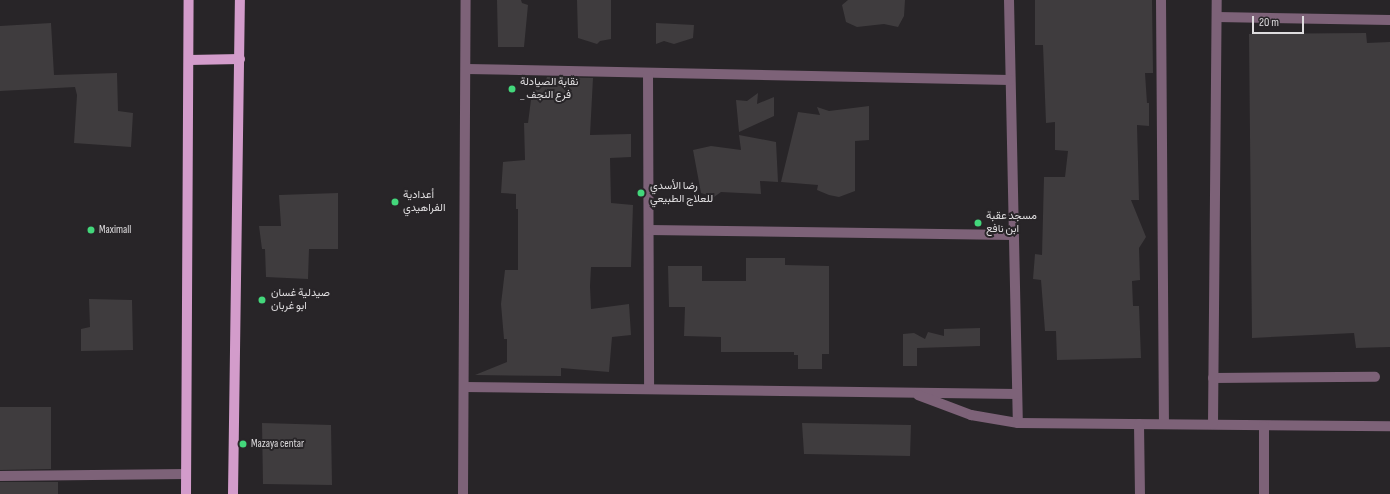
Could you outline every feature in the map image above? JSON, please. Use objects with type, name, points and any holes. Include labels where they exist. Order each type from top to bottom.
[{"type":"main road","points":[[186,494],[189,0]]},
{"type":"main road","points":[[233,494],[240,0]]},
{"type":"main road","points":[[189,60],[240,59]]},
{"type":"street","points":[[463,494],[467,69],[466,0]]},
{"type":"street","points":[[1009,0],[1018,423]]},
{"type":"street","points":[[1162,0],[1164,424]]},
{"type":"street","points":[[1213,424],[1217,0]]},
{"type":"street","points":[[1217,17],[1390,20]]},
{"type":"street","points":[[467,69],[1010,80]]},
{"type":"street","points":[[648,73],[649,389]]},
{"type":"street","points":[[649,230],[1013,235]]},
{"type":"street","points":[[1214,378],[1375,377]]},
{"type":"street","points":[[464,387],[1017,394]]},
{"type":"street","points":[[911,393],[971,415],[1018,423],[1390,426]]},
{"type":"street","points":[[1139,424],[1140,494]]},
{"type":"street","points":[[1264,426],[1264,494]]},
{"type":"street","points":[[0,476],[186,474]]},
{"type":"building","points":[[497,0],[521,0],[522,3],[528,5],[524,47],[498,47]]},
{"type":"building","points":[[577,0],[611,0],[611,39],[600,41],[597,44],[578,38]]},
{"type":"building","points":[[848,0],[905,0],[904,16],[898,27],[884,24],[857,27],[846,22],[842,5]]},
{"type":"building","points":[[1035,0],[1152,0],[1153,73],[1145,73],[1147,103],[1149,103],[1149,126],[1137,125],[1139,200],[1131,200],[1146,237],[1139,248],[1140,280],[1132,281],[1133,306],[1139,306],[1141,358],[1057,360],[1056,331],[1045,331],[1041,280],[1033,279],[1035,254],[1042,255],[1044,177],[1065,177],[1068,151],[1055,150],[1055,122],[1046,123],[1043,45],[1035,45]]},
{"type":"building","points":[[51,23],[54,75],[117,73],[118,111],[133,113],[131,147],[74,143],[77,95],[75,87],[0,91],[0,26]]},
{"type":"building","points":[[656,23],[694,25],[693,38],[674,44],[664,41],[656,44]]},
{"type":"building","points":[[1366,33],[1367,43],[1390,42],[1390,347],[1356,348],[1354,333],[1252,338],[1249,34]]},
{"type":"building","points":[[547,77],[593,78],[590,135],[631,134],[631,157],[610,158],[611,203],[633,205],[631,267],[591,267],[590,286],[591,309],[629,304],[631,335],[612,337],[609,372],[561,368],[561,376],[475,375],[507,362],[507,339],[504,339],[501,304],[505,270],[518,270],[518,209],[516,209],[516,194],[501,193],[503,162],[525,160],[524,123],[528,123],[532,92],[545,83]]},
{"type":"building","points":[[758,93],[757,104],[774,97],[774,116],[739,132],[736,100],[747,101]]},
{"type":"building","points":[[869,106],[869,140],[855,141],[855,191],[839,197],[817,190],[818,185],[781,182],[798,112],[820,115],[817,107],[829,111]]},
{"type":"building","points":[[739,135],[776,142],[778,182],[760,181],[761,194],[721,192],[714,197],[701,193],[693,150],[711,146],[741,150]]},
{"type":"building","points":[[338,193],[338,249],[309,249],[308,279],[266,277],[265,249],[262,249],[259,226],[281,226],[279,195]]},
{"type":"building","points":[[746,258],[785,258],[785,265],[829,266],[829,354],[822,354],[822,369],[798,369],[798,355],[794,355],[794,352],[721,352],[721,337],[684,336],[685,307],[669,307],[668,266],[702,266],[702,281],[746,281]]},
{"type":"building","points":[[89,299],[132,300],[133,350],[81,351],[81,329],[90,327]]},
{"type":"building","points":[[980,328],[980,346],[917,348],[917,366],[903,366],[903,334],[914,333],[925,339],[928,332],[944,336],[944,329]]},
{"type":"building","points":[[0,407],[51,407],[51,469],[0,470]]},
{"type":"building","points":[[262,423],[331,425],[332,485],[263,484]]},
{"type":"building","points":[[802,423],[911,425],[910,456],[804,454]]},
{"type":"building","points":[[0,482],[58,482],[58,494],[0,494]]},
{"type":"place","name":"نقابة الصيادلة _ فرع النجف","points":[[512,89]]},
{"type":"place","name":"رضا الأسدي للعلاج الطبيعي","points":[[641,193]]},
{"type":"place","name":"أعدادية الفراهيدي","points":[[395,202]]},
{"type":"place","name":"مسجد عقبة ابن نافع","points":[[978,223]]},
{"type":"place","name":"Maximall","points":[[91,230]]},
{"type":"place","name":"صيدلية غسان ابو غربان","points":[[262,300]]},
{"type":"place","name":"Mazaya centar","points":[[243,444]]}]
